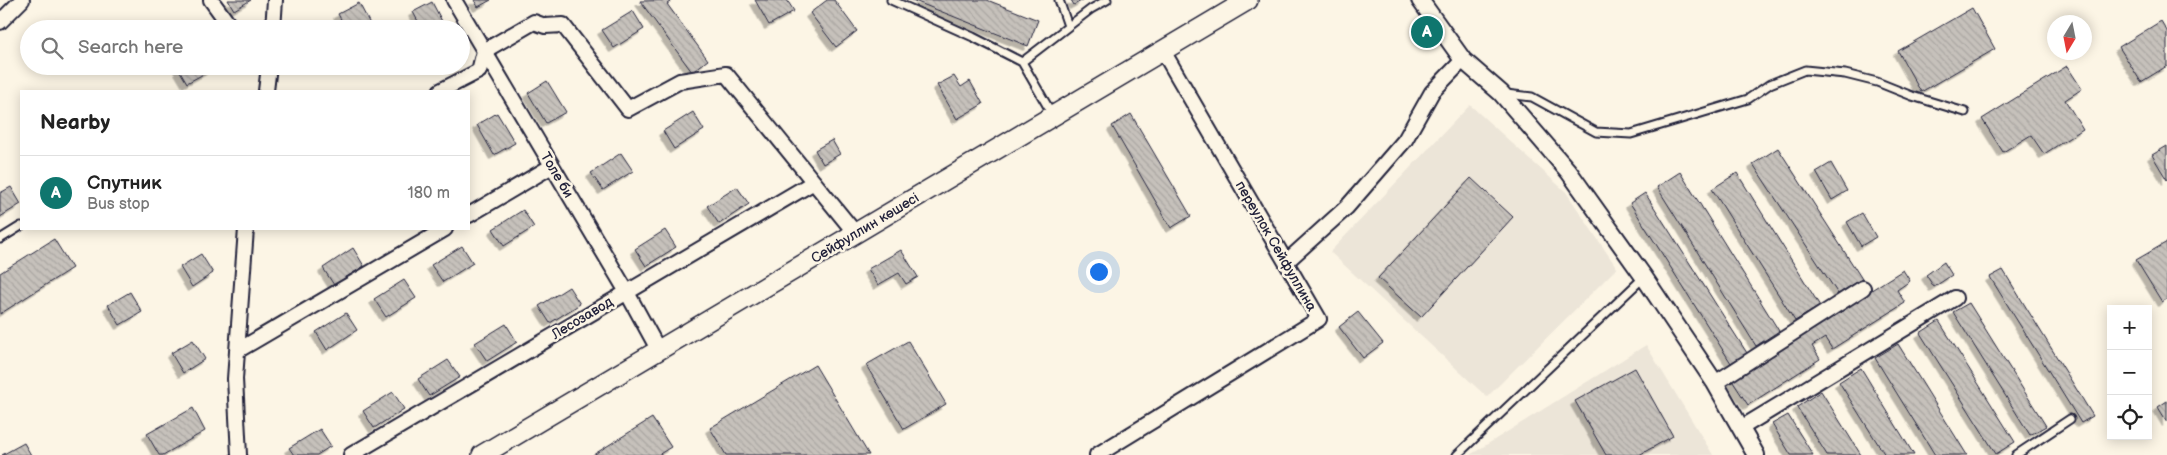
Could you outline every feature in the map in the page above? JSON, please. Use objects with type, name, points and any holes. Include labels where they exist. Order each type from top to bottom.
[{"type":"main road","name":"Сейфуллин көшесі","points":[[482,455],[1248,0]]},
{"type":"street","points":[[0,22],[22,0]]},
{"type":"street","points":[[211,0],[225,20]]},
{"type":"street","points":[[273,20],[275,0]]},
{"type":"street","name":"Толе би","points":[[454,0],[466,20]]},
{"type":"street","points":[[1420,0],[1463,60],[1501,93],[1570,172],[1644,277],[1715,383],[1756,455]]},
{"type":"street","points":[[442,90],[479,71],[484,51],[534,22],[545,26],[563,25],[628,109],[680,82],[726,74],[856,234]]},
{"type":"street","name":"Толе би","points":[[470,27],[659,351]]},
{"type":"street","name":"переулок Сейфуллина","points":[[1097,455],[1319,319],[1163,51]]},
{"type":"street","points":[[1286,262],[1353,200],[1405,140],[1432,92],[1463,60]]},
{"type":"street","points":[[470,214],[552,166]]},
{"type":"street","name":"Лесозавод","points":[[351,455],[814,182]]},
{"type":"street","points":[[239,455],[235,379],[246,230]]},
{"type":"street","points":[[237,351],[443,230]]},
{"type":"street","points":[[1715,383],[1863,288]]},
{"type":"street","points":[[1741,428],[1955,298]]},
{"type":"lane","points":[[891,0],[973,37],[1022,62],[1053,116]]},
{"type":"lane","points":[[1059,0],[1068,26]]},
{"type":"lane","points":[[1022,62],[1091,9],[1107,0]]},
{"type":"lane","points":[[1501,93],[1532,97],[1596,132],[1631,134],[1748,99],[1770,84],[1805,70],[1845,74],[1877,82],[1912,96],[1965,112]]},
{"type":"lane","points":[[0,239],[20,227]]},
{"type":"lane","points":[[1457,455],[1644,277]]},
{"type":"lane","points":[[2016,455],[2070,419]]},
{"type":"shaded area","points":[[1470,105],[1566,192],[1617,268],[1487,397],[1330,252]]},
{"type":"shaded area","points":[[1646,345],[1713,455],[1470,455]]},
{"type":"building","points":[[228,0],[251,0],[234,10]]},
{"type":"building","points":[[474,0],[491,0],[478,7]]},
{"type":"building","points":[[673,0],[667,4],[708,60],[692,72],[640,1]]},
{"type":"building","points":[[755,0],[787,0],[794,11],[769,25]]},
{"type":"building","points":[[827,0],[834,0],[857,31],[836,47],[810,13]]},
{"type":"building","points":[[912,0],[987,0],[1038,20],[1028,46]]},
{"type":"building","points":[[1071,0],[1083,0],[1074,5]]},
{"type":"building","points":[[432,2],[441,20],[417,20],[413,12]]},
{"type":"building","points":[[359,3],[368,20],[341,20],[338,14]]},
{"type":"building","points":[[1972,8],[1995,49],[1921,92],[1898,51]]},
{"type":"building","points":[[633,11],[644,29],[614,48],[602,30]]},
{"type":"building","points":[[2161,21],[2167,31],[2167,66],[2141,82],[2119,47]]},
{"type":"building","points":[[2067,66],[2082,89],[2065,100],[2083,129],[2044,154],[2031,135],[2003,152],[1982,119]]},
{"type":"building","points":[[182,75],[202,75],[187,83]]},
{"type":"building","points":[[954,76],[961,87],[970,81],[983,104],[957,119],[937,85]]},
{"type":"building","points":[[547,81],[566,112],[546,123],[528,93]]},
{"type":"building","points":[[693,112],[704,130],[674,149],[663,131]]},
{"type":"building","points":[[497,113],[515,143],[494,155],[477,125]]},
{"type":"building","points":[[1131,114],[1191,216],[1171,228],[1112,126]]},
{"type":"building","points":[[832,140],[840,154],[823,164],[815,150]]},
{"type":"building","points":[[2167,146],[2167,180],[2152,155]]},
{"type":"building","points":[[1778,148],[1862,279],[1838,294],[1753,164]]},
{"type":"building","points":[[621,153],[633,171],[603,190],[591,173]]},
{"type":"building","points":[[1831,163],[1847,191],[1832,200],[1816,172]]},
{"type":"building","points":[[1680,172],[1779,331],[1756,346],[1657,187]]},
{"type":"building","points":[[1737,173],[1820,306],[1795,321],[1712,189]]},
{"type":"building","points":[[1471,178],[1513,217],[1421,317],[1378,278]]},
{"type":"building","points":[[11,187],[20,205],[0,217],[0,193]]},
{"type":"building","points":[[737,187],[749,204],[719,224],[707,206]]},
{"type":"building","points":[[1645,193],[1747,353],[1731,363],[1630,203]]},
{"type":"building","points":[[523,210],[534,227],[504,246],[493,229]]},
{"type":"building","points":[[1862,213],[1876,237],[1861,246],[1847,222]]},
{"type":"building","points":[[665,230],[676,247],[646,266],[635,249]]},
{"type":"building","points":[[54,239],[72,268],[0,314],[0,273]]},
{"type":"building","points":[[2167,242],[2167,299],[2162,302],[2136,260]]},
{"type":"building","points":[[462,246],[473,263],[443,282],[431,265]]},
{"type":"building","points":[[353,248],[364,266],[334,285],[323,268]]},
{"type":"building","points":[[901,250],[918,277],[906,284],[899,273],[878,285],[868,269]]},
{"type":"building","points":[[201,254],[213,273],[192,287],[180,267]]},
{"type":"building","points":[[1944,262],[1952,275],[1934,287],[1926,275]]},
{"type":"building","points":[[1903,270],[1910,281],[1897,290],[1905,303],[1832,349],[1825,338],[1812,346],[1820,359],[1748,405],[1731,379]]},
{"type":"building","points":[[2003,270],[2093,416],[2081,423],[1990,277]]},
{"type":"building","points":[[404,280],[416,298],[386,317],[374,299]]},
{"type":"building","points":[[569,287],[580,304],[550,323],[539,306]]},
{"type":"building","points":[[130,292],[142,312],[120,325],[108,305]]},
{"type":"building","points":[[1969,303],[2046,426],[2030,435],[1953,312]]},
{"type":"building","points":[[1358,312],[1383,343],[1363,358],[1339,327]]},
{"type":"building","points":[[346,313],[357,330],[327,350],[316,332]]},
{"type":"building","points":[[1939,321],[2015,442],[1996,454],[1920,333]]},
{"type":"building","points":[[506,324],[517,342],[487,361],[475,343]]},
{"type":"building","points":[[193,340],[205,359],[183,373],[171,353]]},
{"type":"building","points":[[908,341],[946,404],[904,429],[866,365]]},
{"type":"building","points":[[1898,344],[1967,455],[1935,455],[1875,358]]},
{"type":"building","points":[[448,360],[460,377],[429,396],[418,379]]},
{"type":"building","points":[[815,365],[869,455],[726,455],[710,428]]},
{"type":"building","points":[[1635,368],[1673,436],[1639,455],[1606,455],[1575,401]]},
{"type":"building","points":[[1861,368],[1914,455],[1885,455],[1839,382]]},
{"type":"building","points":[[1821,391],[1861,455],[1827,455],[1797,407]]},
{"type":"building","points":[[393,392],[404,409],[374,428],[363,411]]},
{"type":"building","points":[[2167,401],[2167,422],[2158,407]]},
{"type":"building","points":[[193,408],[205,431],[163,455],[159,455],[147,434]]},
{"type":"building","points":[[1788,415],[1813,455],[1791,455],[1772,424]]},
{"type":"building","points":[[652,418],[671,447],[658,455],[593,455]]},
{"type":"building","points":[[320,429],[331,446],[317,455],[294,455],[289,448]]},
{"type":"building","points":[[24,443],[31,455],[2,455]]},
{"type":"place","name":"Спутник","points":[[1427,32]]}]
